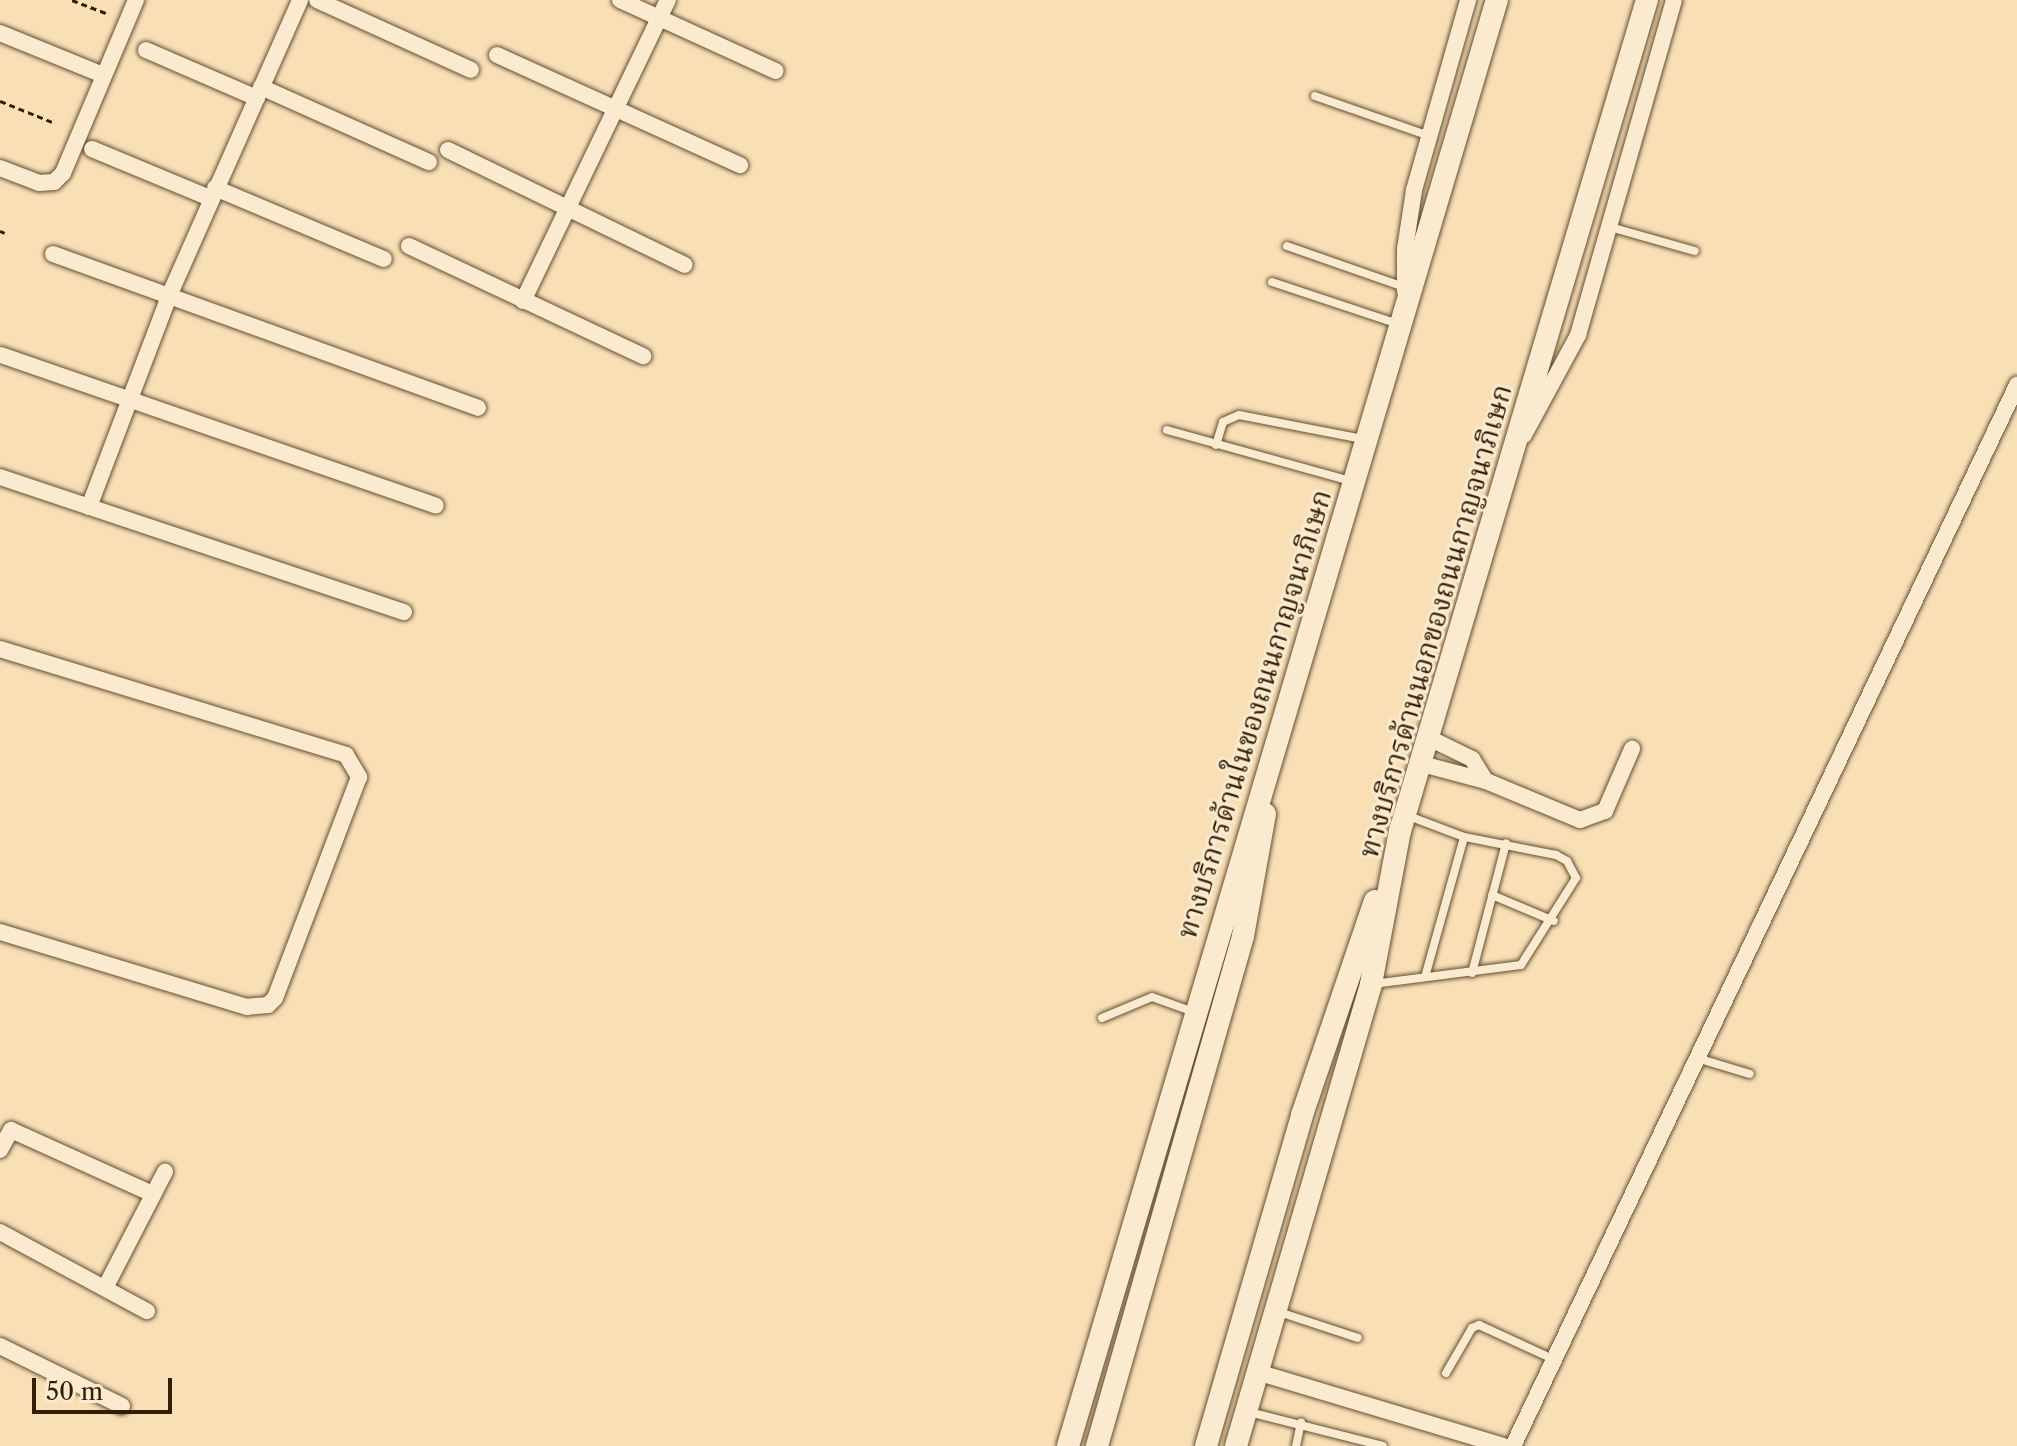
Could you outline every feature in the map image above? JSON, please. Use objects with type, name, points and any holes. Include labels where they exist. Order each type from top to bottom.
[{"type":"main road","name":"ทางบริการด้านในของถนนกาญจนาภิเษก","points":[[1068,1446],[1194,1012],[1404,321],[1497,0]]},
{"type":"main road","name":"ทางบริการด้านนอกของถนนกาญจนาภิเษก","points":[[1236,1446],[1371,984],[1403,823],[1521,440],[1647,0]]},
{"type":"main road","points":[[1097,1446],[1243,936],[1260,860],[1272,757]]},
{"type":"main road","points":[[1206,1446],[1302,1115],[1403,823]]},
{"type":"street","points":[[0,168],[39,183],[54,182],[136,0]]},
{"type":"street","points":[[89,507],[169,296],[300,0]]},
{"type":"street","points":[[317,0],[471,70]]},
{"type":"street","points":[[620,0],[776,71]]},
{"type":"street","points":[[523,301],[668,0]]},
{"type":"street","points":[[1404,321],[1408,221],[1468,0]]},
{"type":"street","points":[[1521,440],[1578,335],[1674,0]]},
{"type":"street","points":[[0,33],[103,75]]},
{"type":"street","points":[[146,50],[259,92],[429,162]]},
{"type":"street","points":[[497,55],[740,165]]},
{"type":"street","points":[[92,149],[384,259]]},
{"type":"street","points":[[448,150],[569,206],[685,265]]},
{"type":"street","points":[[409,246],[643,356]]},
{"type":"street","points":[[53,254],[478,408]]},
{"type":"street","points":[[1,355],[436,506]]},
{"type":"street","points":[[1513,1446],[2017,385]]},
{"type":"street","points":[[0,477],[404,612]]},
{"type":"street","points":[[0,649],[346,755],[359,777],[275,998],[268,1005],[247,1007],[0,932]]},
{"type":"street","points":[[1431,739],[1472,759],[1486,781]]},
{"type":"street","points":[[1422,764],[1486,781],[1566,817],[1592,818],[1614,798],[1632,749]]},
{"type":"street","points":[[0,1150],[11,1130],[153,1194]]},
{"type":"street","points":[[105,1288],[165,1172]]},
{"type":"street","points":[[0,1232],[147,1311]]},
{"type":"street","points":[[0,1346],[122,1406]]},
{"type":"street","points":[[1257,1372],[1503,1446]]},
{"type":"lane","points":[[1315,96],[1429,136]]},
{"type":"lane","points":[[1610,227],[1695,251]]},
{"type":"lane","points":[[1287,246],[1405,287]]},
{"type":"lane","points":[[1272,282],[1404,321]]},
{"type":"lane","points":[[1216,445],[1223,422],[1239,415],[1368,440]]},
{"type":"lane","points":[[1167,430],[1355,482]]},
{"type":"lane","points":[[1371,984],[1521,965],[1574,888],[1574,870],[1556,855],[1403,823]]},
{"type":"lane","points":[[1425,977],[1464,837]]},
{"type":"lane","points":[[1472,973],[1506,843]]},
{"type":"lane","points":[[1492,895],[1554,921]]},
{"type":"lane","points":[[1102,1018],[1152,997],[1194,1012]]},
{"type":"lane","points":[[1696,1058],[1750,1074]]},
{"type":"lane","points":[[1275,1311],[1358,1338]]},
{"type":"lane","points":[[1446,1373],[1472,1328],[1479,1325],[1553,1359]]},
{"type":"lane","points":[[1245,1411],[1383,1446]]},
{"type":"lane","points":[[1296,1446],[1301,1423]]},
{"type":"path","points":[[72,0],[108,14]]},
{"type":"path","points":[[0,101],[52,122]]}]
